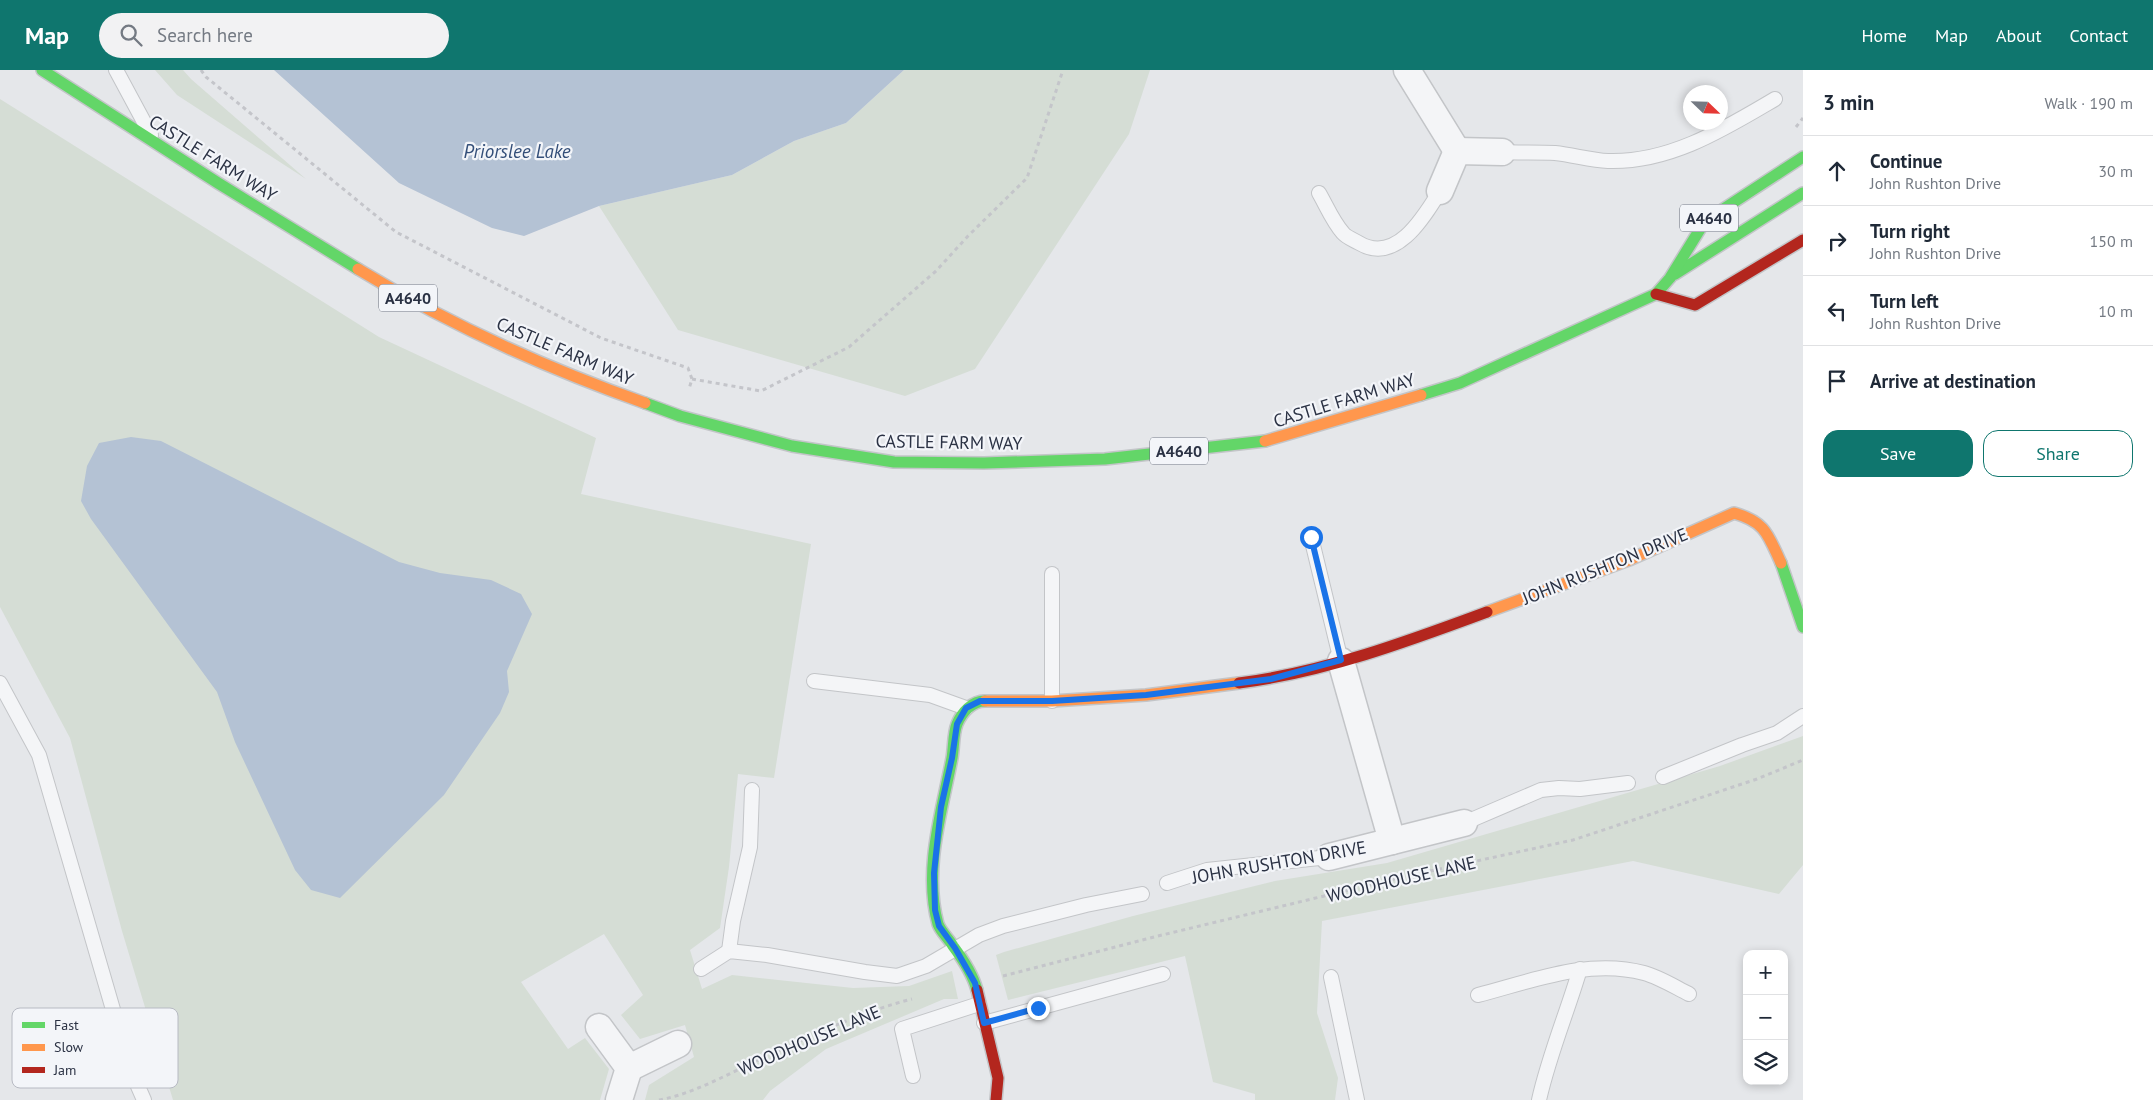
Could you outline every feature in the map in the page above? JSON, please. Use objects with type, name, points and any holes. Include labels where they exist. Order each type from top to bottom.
[{"type":"main road","name":"CASTLE FARM WAY","points":[[42,70],[218,183],[392,290],[530,357],[591,384],[680,416],[792,446],[894,462],[984,463],[1105,459],[1267,441],[1460,383],[1656,294],[1670,278],[1705,220],[1803,157]]},
{"type":"main road","points":[[1670,278],[1803,193]]},
{"type":"main road","points":[[1656,294],[1695,305],[1803,240]]},
{"type":"main road","name":"JOHN RUSHTON DRIVE","points":[[966,708],[980,701],[1052,701],[1146,695],[1271,679],[1386,649],[1629,560],[1734,512],[1751,518],[1766,531],[1781,563],[1803,627]]},
{"type":"main road","points":[[966,708],[957,724],[952,758],[941,807],[934,873],[935,910],[939,926],[955,948],[975,983],[998,1078],[996,1100]]},
{"type":"street","points":[[1407,70],[1457,151]]},
{"type":"street","points":[[1457,151],[1502,152]]},
{"type":"street","points":[[1440,191],[1457,151]]},
{"type":"street","name":"JOHN RUSHTON DRIVE","points":[[1341,660],[1392,841]]},
{"type":"street","name":"JOHN RUSHTON DRIVE","points":[[1329,856],[1464,823]]},
{"type":"street","points":[[599,1027],[629,1068]]},
{"type":"street","points":[[619,1100],[629,1068],[678,1044]]},
{"type":"lane","points":[[116,70],[155,142]]},
{"type":"lane","points":[[1502,152],[1555,153],[1609,161],[1640,157],[1678,149],[1713,135],[1775,99]]},
{"type":"lane","points":[[1319,193],[1343,234],[1366,248],[1389,248],[1404,239],[1425,215],[1440,191]]},
{"type":"lane","name":"JOHN RUSHTON DRIVE","points":[[1311,537],[1341,660]]},
{"type":"lane","points":[[1052,574],[1052,701]]},
{"type":"lane","points":[[814,681],[930,695],[966,708]]},
{"type":"lane","points":[[0,683],[39,755],[113,1008]]},
{"type":"lane","points":[[1663,777],[1742,744],[1778,733],[1803,716]]},
{"type":"lane","name":"JOHN RUSHTON DRIVE","points":[[1464,823],[1541,790],[1580,789],[1628,783]]},
{"type":"lane","points":[[729,951],[733,921],[750,847],[752,790]]},
{"type":"lane","name":"JOHN RUSHTON DRIVE","points":[[1167,883],[1208,870],[1329,856]]},
{"type":"lane","points":[[701,969],[729,951],[897,976],[926,966],[979,935],[1003,926],[1086,905],[1142,894]]},
{"type":"lane","points":[[1478,995],[1580,969],[1613,968],[1645,973],[1689,994]]},
{"type":"lane","points":[[1538,1100],[1546,1067],[1566,1017],[1580,969]]},
{"type":"lane","points":[[984,1023],[1163,974]]},
{"type":"lane","points":[[1330,977],[1357,1100]]},
{"type":"lane","points":[[913,1076],[902,1029],[979,1004]]},
{"type":"lane","points":[[139,1088],[144,1100]]},
{"type":"path","points":[[201,70],[214,84],[396,232],[601,338],[688,368],[692,380],[761,391],[849,347],[936,271],[968,236],[1027,178],[1063,70]]},
{"type":"path","name":"WOODHOUSE LANE","points":[[1002,976],[1356,888],[1573,840],[1757,779],[1803,760]]},
{"type":"path","name":"WOODHOUSE LANE","points":[[659,1100],[675,1097],[692,1090],[820,1031],[915,998]]},
{"type":"shaded area","points":[[155,70],[183,70],[306,179],[177,95]]},
{"type":"shaded area","points":[[904,70],[1150,70],[1129,134],[975,369],[905,396],[678,330],[599,206],[732,175],[794,141],[846,123]]},
{"type":"shaded area","points":[[0,99],[379,337],[596,438],[581,494],[811,544],[774,778],[738,774],[729,867],[720,928],[690,950],[702,989],[732,975],[853,988],[909,986],[952,971],[958,999],[944,999],[826,1049],[770,1091],[763,1100],[645,1100],[649,1085],[694,1057],[685,1025],[640,1039],[621,1015],[643,995],[604,934],[521,982],[568,1049],[585,1038],[609,1069],[600,1100],[173,1100],[169,1088],[178,1088],[178,1008],[145,1008],[122,931],[70,738],[0,607]]},
{"type":"shaded area","points":[[1803,736],[1803,865],[1779,894],[1633,861],[1322,921],[1317,1013],[1338,1078],[1335,1100],[1255,1100],[1255,1094],[1213,1082],[1185,956],[1008,1000],[996,955],[1004,952],[1133,916],[1275,881],[1387,863],[1720,766]]},
{"type":"water","name":"Priorslee Lake","points":[[274,70],[904,70],[846,123],[794,141],[732,175],[599,206],[524,236],[492,228],[399,183]]},
{"type":"water","points":[[131,437],[161,441],[399,562],[440,573],[491,580],[521,594],[532,614],[507,671],[509,692],[500,713],[444,795],[340,898],[311,890],[295,870],[235,742],[217,692],[91,519],[81,501],[87,466],[99,443]]},
{"type":"traffic: fast","points":[[42,70],[218,183],[358,269]]},
{"type":"traffic: fast","points":[[1421,395],[1460,383],[1656,294],[1670,278],[1705,221],[1803,157]]},
{"type":"traffic: fast","points":[[1675,274],[1803,193]]},
{"type":"traffic: fast","points":[[645,403],[680,416],[792,446],[894,462],[984,463],[1105,459],[1265,441]]},
{"type":"traffic: fast","points":[[1781,563],[1803,627]]},
{"type":"traffic: fast","points":[[977,990],[967,967],[938,924],[932,883],[939,820],[957,724],[968,708],[980,701],[985,701]]},
{"type":"traffic: slow","points":[[358,269],[427,308],[498,344],[571,375],[645,403]]},
{"type":"traffic: slow","points":[[1265,441],[1421,395]]},
{"type":"traffic: slow","points":[[1487,612],[1629,560],[1734,513],[1760,525],[1769,537],[1781,563]]},
{"type":"traffic: slow","points":[[985,701],[1052,701],[1146,695],[1239,683]]},
{"type":"traffic: jam","points":[[1656,294],[1695,305],[1803,240]]},
{"type":"traffic: jam","points":[[1239,683],[1334,664],[1396,645],[1487,612]]},
{"type":"traffic: jam","points":[[977,990],[998,1078],[996,1100]]},
{"type":"route","points":[[1038,1008],[984,1023],[975,983],[955,948],[939,926],[935,910],[934,873],[941,807],[952,758],[957,724],[966,708],[980,701],[1052,701],[1146,695],[1271,679],[1341,660],[1311,537]]}]
